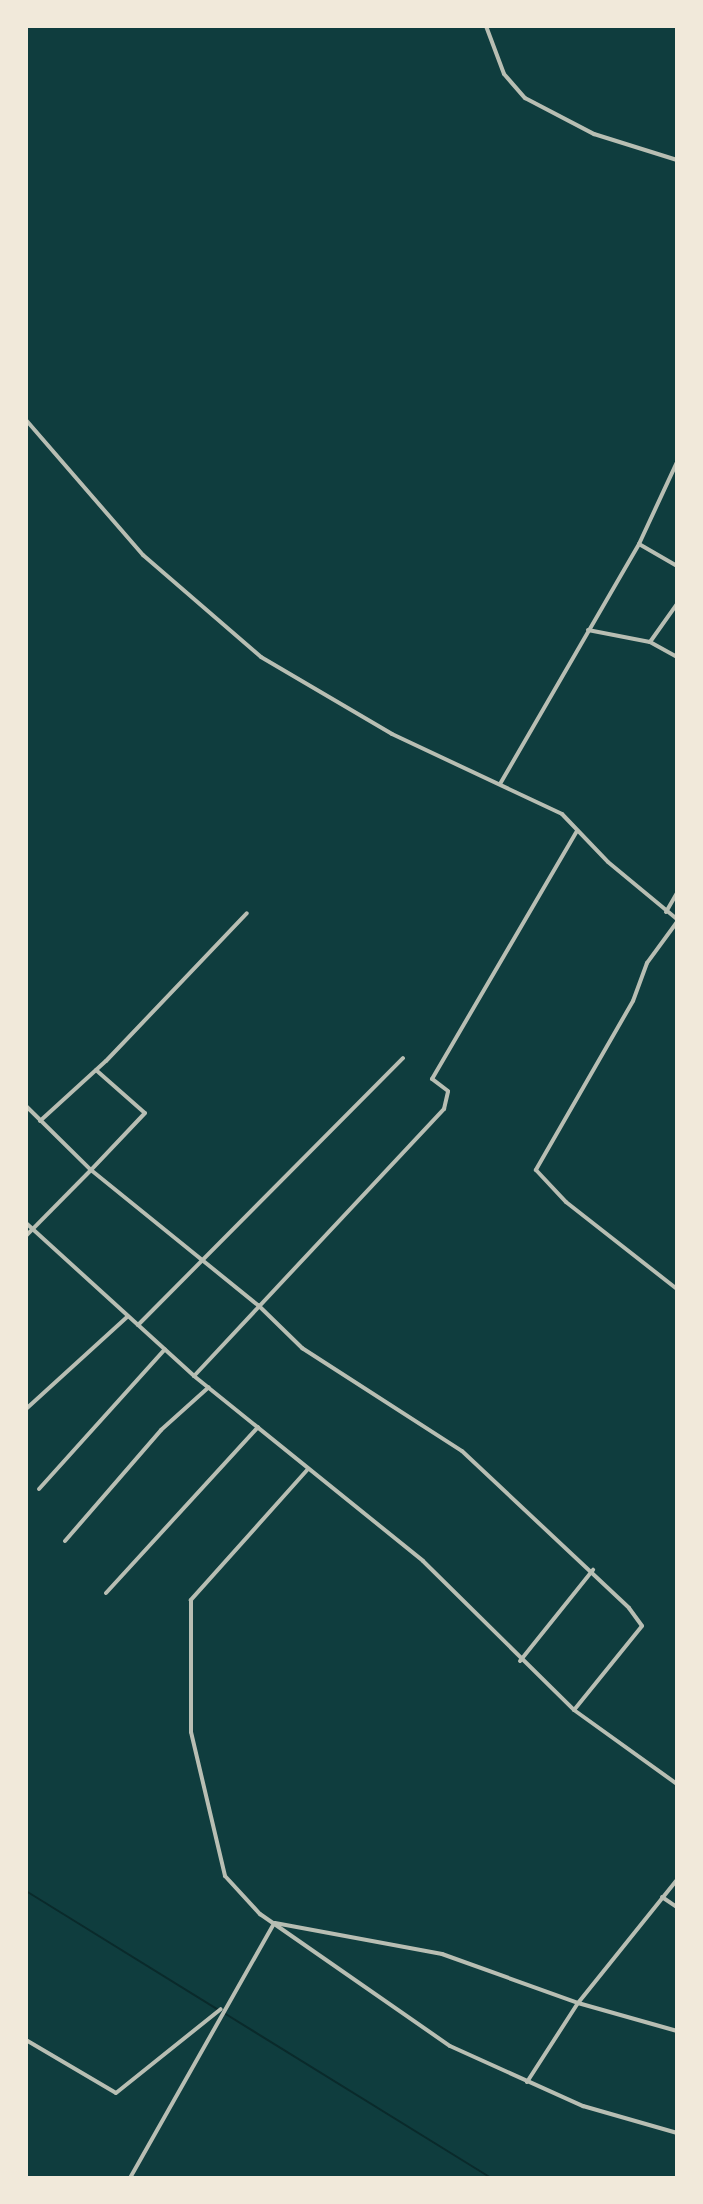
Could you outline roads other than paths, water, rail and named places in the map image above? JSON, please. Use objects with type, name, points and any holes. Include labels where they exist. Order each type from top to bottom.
[{"type":"street","points":[[486,26],[504,74],[525,98],[594,134],[677,160]]},
{"type":"street","points":[[26,420],[143,555],[261,657],[392,734],[562,814],[677,921],[647,963],[633,1001],[536,1170],[566,1202],[677,1289]]},
{"type":"street","points":[[500,784],[639,544],[677,462]]},
{"type":"street","points":[[639,544],[677,566]]},
{"type":"street","points":[[650,642],[677,604]]},
{"type":"street","points":[[587,630],[650,642],[677,657]]},
{"type":"street","points":[[194,1376],[444,1109],[448,1091],[432,1079],[577,830]]},
{"type":"street","points":[[666,912],[677,893]]},
{"type":"street","points":[[40,1121],[96,1070],[247,913]]},
{"type":"street","points":[[138,1325],[403,1058]]},
{"type":"street","points":[[26,1236],[145,1113],[96,1070]]},
{"type":"street","points":[[26,1106],[91,1170],[258,1305],[315,1357],[462,1451],[593,1570],[642,1626],[574,1710]]},
{"type":"street","points":[[26,1223],[194,1376],[423,1561],[520,1661],[574,1710],[677,1784]]},
{"type":"street","points":[[26,1409],[127,1317]]},
{"type":"street","points":[[39,1489],[165,1349]]},
{"type":"street","points":[[65,1541],[161,1430],[209,1387]]},
{"type":"street","points":[[106,1593],[258,1427]]},
{"type":"street","points":[[308,1469],[224,1557],[191,1600],[188,1615],[191,1732],[214,1841],[238,1895],[450,2046],[583,2106],[677,2133]]},
{"type":"street","points":[[520,1661],[593,1570]]},
{"type":"street","points":[[527,2082],[578,2003],[677,1880]]},
{"type":"street","points":[[662,1897],[677,1907]]},
{"type":"street","points":[[274,1923],[442,1954],[578,2003],[677,2031]]},
{"type":"street","points":[[130,2178],[223,2008],[274,1923]]},
{"type":"street","points":[[26,2040],[116,2093],[223,2008]]},
{"type":"waterway","points":[[26,1891],[219,2010]]},
{"type":"waterway","points":[[224,2013],[491,2178]]}]
